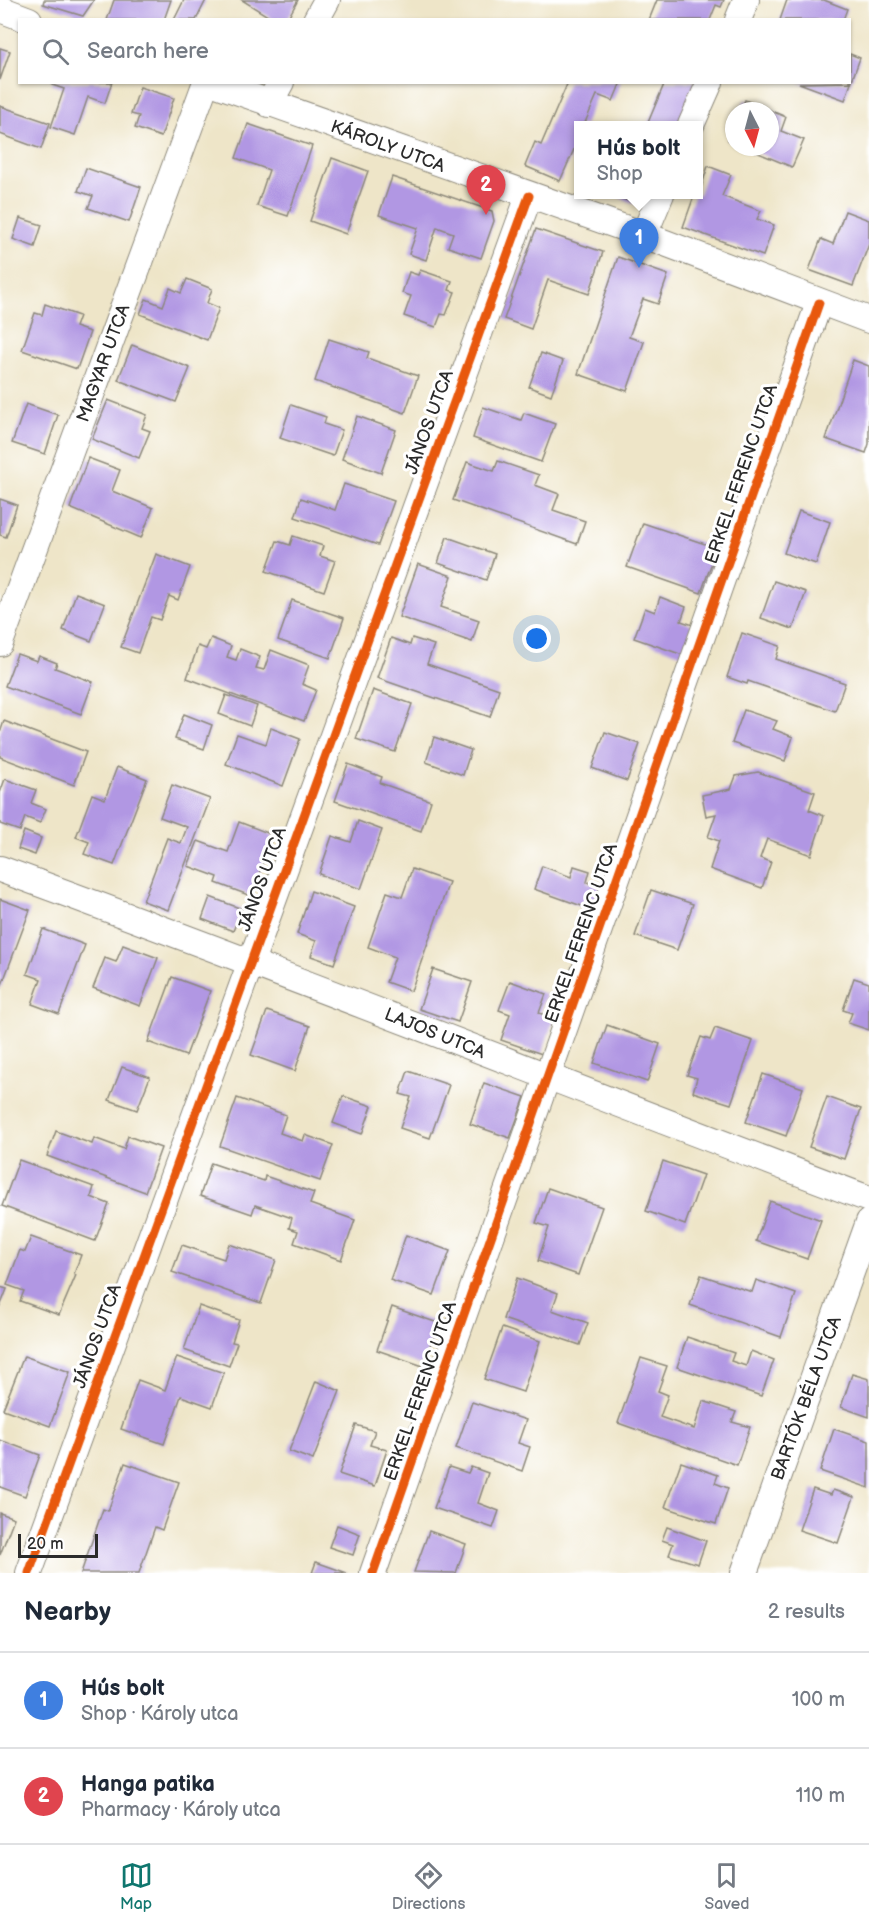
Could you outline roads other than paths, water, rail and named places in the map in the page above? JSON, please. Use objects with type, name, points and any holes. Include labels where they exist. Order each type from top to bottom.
[{"type":"street","points":[[317,18],[327,0]]},
{"type":"street","points":[[739,18],[746,0]]},
{"type":"street","points":[[0,9],[24,18]]},
{"type":"street","name":"MAGYAR UTCA","points":[[0,643],[205,84]]},
{"type":"street","name":"KÁROLY UTCA","points":[[223,84],[275,93],[529,196],[644,235],[869,320]]},
{"type":"street","points":[[693,121],[709,84]]},
{"type":"street","name":"JÁNOS UTCA","points":[[29,1573],[529,196]]},
{"type":"street","points":[[644,235],[659,199]]},
{"type":"street","name":"ERKEL FERENC UTCA","points":[[373,1573],[819,303]]},
{"type":"street","name":"LAJOS UTCA","points":[[0,869],[250,960],[548,1078],[869,1199]]},
{"type":"street","name":"BARTÓK BÉLA UTCA","points":[[744,1573],[869,1222]]},
{"type":"place","name":"Hanga patika","points":[[486,215]]},
{"type":"place","name":"Hús bolt","points":[[639,268]]}]
